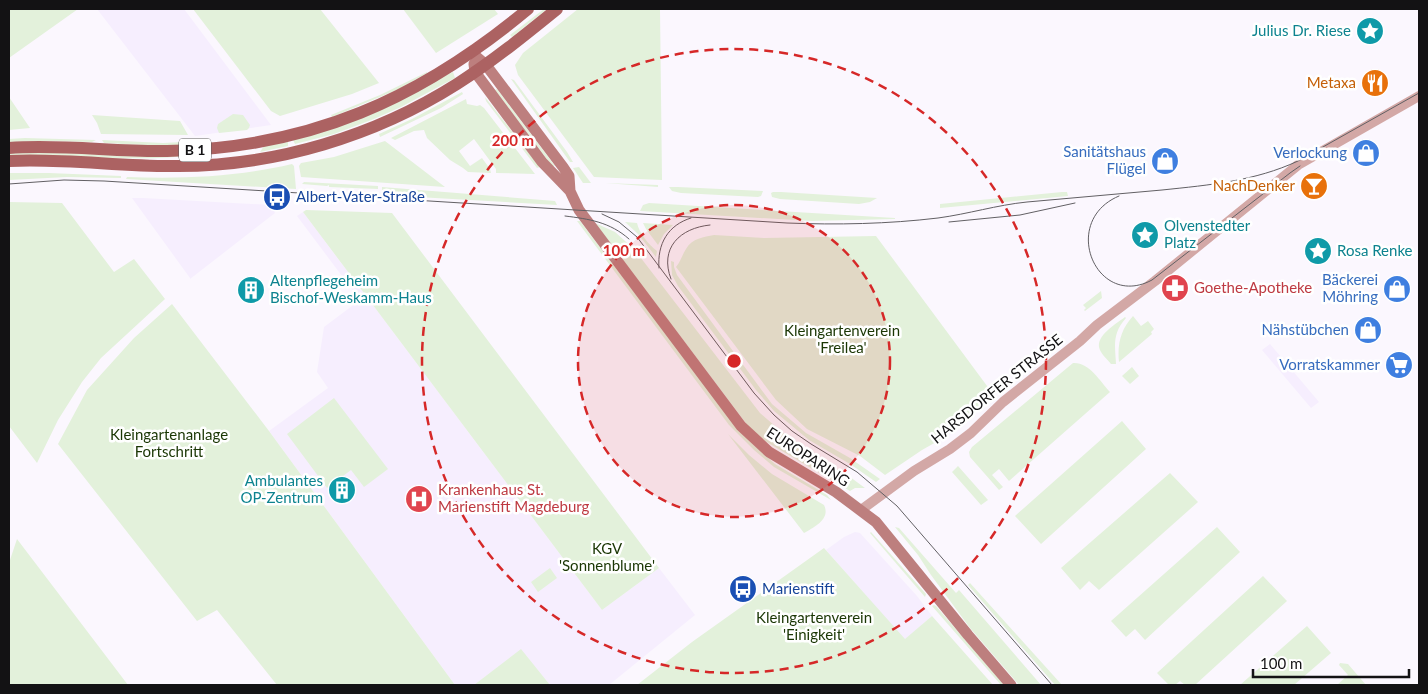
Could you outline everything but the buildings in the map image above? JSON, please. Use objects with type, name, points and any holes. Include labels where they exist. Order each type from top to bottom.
[{"type":"main road","name":"B 1","points":[[9,148],[53,147],[152,151],[213,149],[260,142],[302,132],[336,122],[375,107],[420,85],[472,53],[528,9]]},
{"type":"main road","name":"B 1","points":[[9,161],[194,166],[262,158],[332,141],[379,124],[442,93],[481,68],[557,9]]},
{"type":"main road","name":"EUROPARING","points":[[472,53],[542,162],[570,191],[584,217],[740,426],[769,452],[819,481],[876,522],[1011,685]]},
{"type":"street","name":"HARSDORFER STRASSE","points":[[861,510],[914,471],[950,449],[971,433],[1003,402],[1080,341],[1096,325],[1132,299],[1298,164],[1419,96]]},
{"type":"shaded area","points":[[97,9],[184,9],[271,125],[195,136]]},
{"type":"shaded area","points":[[132,198],[272,205],[275,213],[190,279]]},
{"type":"shaded area","name":"Krankenhaus St. Marienstift Magdeburg","points":[[303,212],[602,610],[659,568],[695,615],[609,685],[550,685],[521,650],[474,685],[455,685],[269,431],[328,388],[317,372],[324,327],[360,300],[297,216]]},
{"type":"shaded area","points":[[1270,344],[1319,402],[1311,408],[1262,350]]},
{"type":"shaded area","points":[[855,532],[860,533],[917,596],[932,616],[905,640],[826,550],[844,537]]},
{"type":"green space","points":[[9,9],[78,9],[9,58]]},
{"type":"green space","points":[[193,9],[320,9],[379,83],[352,94],[280,116],[271,111]]},
{"type":"green space","points":[[403,9],[494,9],[498,14],[436,53]]},
{"type":"green space","points":[[544,9],[547,9],[512,37],[510,35]]},
{"type":"green space","points":[[578,9],[660,9],[662,180],[594,177],[518,75],[515,65],[523,53]]},
{"type":"green space","points":[[427,72],[399,89],[332,117],[331,115],[380,95]]},
{"type":"green space","points":[[453,72],[455,78],[374,119],[334,134],[295,144],[293,140]]},
{"type":"green space","points":[[511,79],[514,80],[573,162],[570,162]]},
{"type":"green space","points":[[497,89],[555,166],[552,166],[495,90]]},
{"type":"green space","points":[[462,92],[463,94],[441,108],[380,137],[379,134],[412,119]]},
{"type":"green space","points":[[9,97],[30,128],[9,130]]},
{"type":"green space","points":[[485,97],[540,167],[537,168],[486,101]]},
{"type":"green space","points":[[466,99],[467,104],[480,105],[484,108],[535,174],[496,173],[496,169],[474,139],[459,151],[470,166],[482,158],[491,173],[468,172],[450,160],[427,138],[424,130],[414,131],[395,140],[391,138]]},
{"type":"green space","points":[[233,114],[243,115],[250,125],[249,128],[247,130],[219,133],[218,124]]},
{"type":"green space","points":[[92,115],[180,121],[188,135],[101,134]]},
{"type":"green space","points":[[9,139],[96,140],[92,142],[9,142]]},
{"type":"green space","points":[[102,140],[163,143],[202,141],[183,145],[155,145],[104,143]]},
{"type":"green space","points":[[385,141],[445,187],[301,177],[299,166],[301,163],[334,157]]},
{"type":"green space","points":[[288,142],[288,146],[260,152],[264,146]]},
{"type":"green space","points":[[9,152],[197,155],[126,158],[9,155]]},
{"type":"green space","points":[[292,164],[294,166],[296,189],[126,179],[127,177],[169,178],[230,174]]},
{"type":"green space","points":[[579,167],[591,183],[583,183],[573,168]]},
{"type":"green space","points":[[9,173],[121,176],[121,178],[67,177],[9,180]]},
{"type":"green space","points":[[304,182],[378,186],[378,189],[302,184]]},
{"type":"green space","points":[[605,183],[658,185],[658,187]]},
{"type":"green space","points":[[382,187],[555,201],[557,205],[382,195]]},
{"type":"green space","points":[[669,187],[763,191],[761,196],[758,197],[681,193],[672,191]]},
{"type":"green space","points":[[1067,192],[1068,196],[940,208],[940,204]]},
{"type":"green space","points":[[771,193],[877,198],[870,202],[859,204],[780,199],[772,197]]},
{"type":"green space","points":[[9,202],[62,203],[114,272],[134,259],[165,299],[101,358],[82,382],[58,420],[37,463],[9,426]]},
{"type":"green space","points":[[649,203],[895,219],[812,221],[640,211],[643,205]]},
{"type":"green space","name":"KGV 'Sonnenblume'","points":[[306,210],[392,213],[659,568],[602,610],[303,212]]},
{"type":"green space","points":[[577,221],[580,221],[742,434],[775,464],[827,495],[831,500],[774,467],[729,425]]},
{"type":"green space","points":[[625,222],[637,223],[645,238],[657,251],[656,257],[638,234]]},
{"type":"green space","points":[[595,223],[615,232],[634,249],[760,413],[797,445],[846,474],[865,488],[855,488],[850,491],[765,441],[748,426]]},
{"type":"green space","points":[[643,223],[673,225],[664,234],[658,245]]},
{"type":"green space","name":"Kleingartenverein 'Freilea'","points":[[714,235],[764,238],[876,236],[993,394],[976,412],[945,437],[885,475],[860,456],[807,429],[776,400],[676,267],[691,242]]},
{"type":"green space","points":[[671,261],[674,262],[677,275],[772,404],[806,433],[850,458],[880,479],[876,482],[809,440],[774,411],[678,286],[672,275]]},
{"type":"green space","points":[[1101,291],[1102,298],[1085,311],[1086,308],[1083,305]]},
{"type":"green space","name":"Kleingartenanlage Fortschritt","points":[[172,304],[269,431],[455,685],[277,685],[217,610],[197,621],[58,444],[87,390],[134,338]]},
{"type":"green space","points":[[1133,316],[1141,326],[1148,321],[1154,329],[1151,332],[1152,334],[1119,362],[1121,337],[1125,326]]},
{"type":"green space","points":[[1125,317],[1118,329],[1115,340],[1116,364],[1111,364],[1101,351],[1099,343],[1108,330]]},
{"type":"green space","points":[[1073,363],[1089,369],[1110,392],[1009,481],[999,469],[992,475],[1003,487],[999,490],[970,457],[969,452],[972,447]]},
{"type":"green space","points":[[1132,367],[1139,376],[1130,384],[1122,376]]},
{"type":"green space","points":[[334,398],[388,469],[364,487],[351,470],[327,488],[287,434]]},
{"type":"green space","points":[[1122,421],[1146,449],[1041,544],[1015,516]]},
{"type":"green space","points":[[728,434],[772,474],[824,505],[826,510],[820,522],[804,533]]},
{"type":"green space","points":[[958,466],[988,500],[981,505],[952,472]]},
{"type":"green space","points":[[1170,473],[1198,502],[1099,590],[1089,581],[1080,590],[1061,568]]},
{"type":"green space","points":[[895,527],[899,528],[956,593],[959,590],[1041,685],[1019,685],[970,628],[918,555]]},
{"type":"green space","points":[[1217,527],[1240,552],[1145,640],[1135,629],[1126,637],[1111,621]]},
{"type":"green space","points":[[870,533],[926,594],[925,597]]},
{"type":"green space","points":[[17,539],[128,685],[9,685],[9,563]]},
{"type":"green space","name":"Kleingartenverein 'Einigkeit'","points":[[824,548],[905,639],[932,616],[993,685],[637,685],[692,642]]},
{"type":"green space","points":[[550,568],[557,578],[538,592],[531,582]]},
{"type":"green space","points":[[1263,576],[1287,601],[1195,685],[1185,685],[1180,681],[1175,685],[1169,685],[1157,673]]},
{"type":"green space","points":[[970,583],[1062,685],[1055,685],[968,585]]},
{"type":"green space","points":[[934,605],[1004,685],[1001,685],[932,606]]},
{"type":"green space","points":[[1307,626],[1331,653],[1294,685],[1240,685]]},
{"type":"green space","points":[[521,649],[550,685],[474,685]]},
{"type":"green space","points":[[1340,663],[1348,664],[1366,685],[1337,685],[1348,675],[1339,665]]},
{"type":"tram line","points":[[9,184],[64,180],[104,181],[787,223],[844,224],[900,222],[938,218],[1016,203],[1180,188],[1249,178],[1298,161],[1419,93]]},
{"type":"tram line","points":[[1119,196],[1101,208],[1091,224],[1088,241],[1092,259],[1101,273],[1115,283],[1132,286],[1152,280],[1300,166]]},
{"type":"tram line","points":[[949,222],[1020,215],[1075,203]]},
{"type":"tram line","points":[[602,214],[619,222],[637,237],[754,393],[774,415],[792,431],[857,472],[897,506],[1052,685]]},
{"type":"tram line","points":[[565,216],[591,220],[607,225],[629,239]]},
{"type":"tram line","points":[[659,268],[662,243],[676,225],[691,218]]},
{"type":"tram line","points":[[671,279],[668,258],[670,249],[675,242],[681,235],[690,230],[710,225]]},
{"type":"place","name":"Julius Dr. Riese","points":[[1370,31]]},
{"type":"place","name":"Metaxa","points":[[1375,83]]},
{"type":"place","name":"Verlockung","points":[[1366,153]]},
{"type":"place","name":"Sanitätshaus Flügel","points":[[1165,161]]},
{"type":"place","name":"NachDenker","points":[[1314,186]]},
{"type":"place","name":"Albert-Vater-Straße","points":[[277,197]]},
{"type":"place","name":"Olvenstedter Platz","points":[[1145,235]]},
{"type":"place","name":"Rosa Renke","points":[[1318,251]]},
{"type":"place","name":"Goethe-Apotheke","points":[[1175,288]]},
{"type":"place","name":"Bäckerei Möhring","points":[[1397,289]]},
{"type":"place","name":"Altenpflegeheim Bischof-Weskamm-Haus","points":[[251,290]]},
{"type":"place","name":"Nähstübchen","points":[[1368,330]]},
{"type":"place","name":"Vorratskammer","points":[[1399,365]]},
{"type":"place","name":"Ambulantes OP-Zentrum","points":[[342,490]]},
{"type":"place","name":"Krankenhaus St. Marienstift Magdeburg","points":[[419,499]]},
{"type":"place","name":"Marienstift","points":[[743,589]]}]
